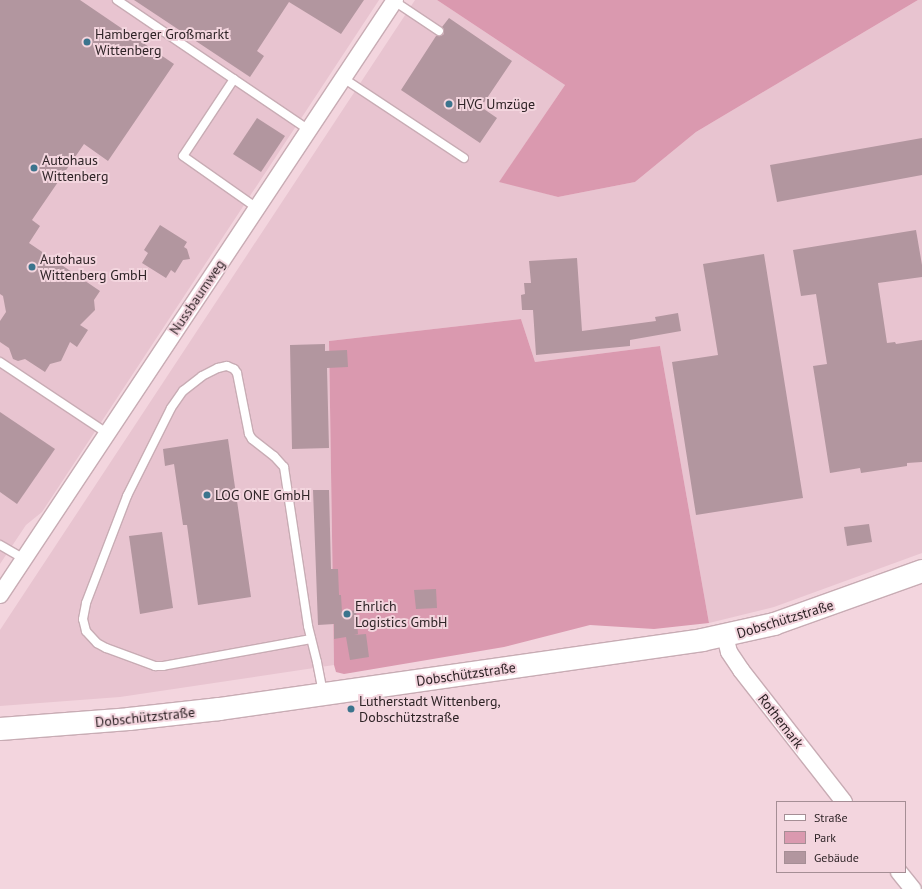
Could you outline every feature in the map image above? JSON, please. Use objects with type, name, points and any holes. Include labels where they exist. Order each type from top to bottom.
[{"type":"street","name":"Nussbaumweg","points":[[0,595],[395,0]]},
{"type":"street","name":"Dobschützstraße","points":[[0,729],[129,719],[323,695],[725,636],[804,615],[922,571]]},
{"type":"street","name":"Rothemark","points":[[725,636],[729,652],[741,670],[843,801]]},
{"type":"street","points":[[900,873],[913,889]]},
{"type":"lane","points":[[117,0],[309,130]]},
{"type":"lane","points":[[395,0],[439,31]]},
{"type":"lane","points":[[343,78],[464,158]]},
{"type":"lane","points":[[234,79],[183,156],[257,208]]},
{"type":"lane","points":[[0,362],[107,433]]},
{"type":"lane","points":[[311,639],[164,666],[155,666],[106,648],[92,639],[86,631],[83,619],[86,603],[127,496],[171,408],[183,392],[202,376],[218,368],[228,366],[234,369],[237,373],[249,434],[252,439],[274,456],[284,467],[311,639],[323,695]]},
{"type":"lane","points":[[0,544],[24,559]]},
{"type":"shaded area","points":[[0,0],[379,0],[42,512],[26,525],[0,564]]},
{"type":"shaded area","points":[[415,0],[437,0],[565,85],[500,181],[558,197],[635,182],[696,132],[918,0],[922,0],[922,553],[774,607],[709,623],[660,346],[535,362],[521,319],[329,341],[334,665],[120,697],[0,706],[0,630]]},
{"type":"green space","points":[[437,0],[918,0],[696,132],[635,182],[558,197],[499,182],[565,85]]},
{"type":"green space","points":[[521,319],[535,362],[660,346],[709,623],[654,629],[590,625],[504,647],[344,674],[336,672],[334,665],[329,341]]},
{"type":"building","points":[[0,0],[80,0],[174,64],[108,161],[84,144],[32,220],[40,226],[29,243],[100,291],[94,300],[95,310],[80,325],[88,330],[77,347],[70,342],[61,361],[50,364],[45,372],[25,359],[18,361],[13,359],[9,348],[0,342],[0,321],[6,312],[3,296],[0,294]]},
{"type":"building","points":[[134,0],[364,0],[341,34],[289,2],[257,51],[264,56],[250,77]]},
{"type":"building","points":[[449,18],[512,61],[481,107],[497,118],[480,143],[401,90],[436,36],[441,36],[444,34],[442,27]]},
{"type":"building","points":[[257,118],[285,136],[261,172],[233,154]]},
{"type":"building","points":[[922,138],[922,175],[777,202],[770,165]]},
{"type":"building","points":[[160,225],[187,242],[184,247],[187,249],[190,259],[183,260],[175,273],[171,270],[166,278],[142,263],[148,253],[144,250]]},
{"type":"building","points":[[916,230],[922,265],[922,277],[878,283],[887,343],[895,342],[896,344],[922,340],[922,462],[907,463],[907,466],[861,473],[860,468],[830,473],[813,366],[827,364],[816,294],[801,296],[793,250]]},
{"type":"building","points":[[764,254],[803,498],[696,515],[672,362],[718,355],[703,264]]},
{"type":"building","points":[[577,258],[582,331],[656,321],[655,317],[678,313],[681,331],[630,340],[630,346],[536,355],[533,310],[522,310],[521,295],[525,294],[524,283],[531,283],[529,261]]},
{"type":"building","points":[[325,344],[325,351],[347,350],[348,367],[327,368],[329,448],[292,449],[290,345]]},
{"type":"building","points":[[0,412],[55,449],[17,504],[0,492]]},
{"type":"building","name":"LOG ONE GmbH","points":[[228,439],[251,597],[198,605],[187,525],[183,525],[174,464],[165,466],[163,449]]},
{"type":"building","points":[[313,490],[329,490],[331,569],[338,569],[339,595],[341,595],[342,612],[356,610],[358,634],[354,635],[366,634],[369,657],[350,660],[346,637],[334,639],[334,624],[318,625]]},
{"type":"building","points":[[869,524],[872,542],[847,546],[844,527]]},
{"type":"building","points":[[162,532],[173,608],[140,614],[129,536]]},
{"type":"building","points":[[436,589],[437,608],[416,609],[414,590]]},
{"type":"place","name":"Hamberger Großmarkt Wittenberg","points":[[87,42]]},
{"type":"place","name":"HVG Umzüge","points":[[449,104]]},
{"type":"place","name":"Autohaus Wittenberg","points":[[34,168]]},
{"type":"place","name":"Autohaus Wittenberg GmbH","points":[[32,267]]},
{"type":"place","name":"LOG ONE GmbH","points":[[207,495]]},
{"type":"place","name":"Ehrlich Logistics GmbH","points":[[347,614]]},
{"type":"place","name":"Lutherstadt Wittenberg, Dobschützstraße","points":[[351,709]]}]
